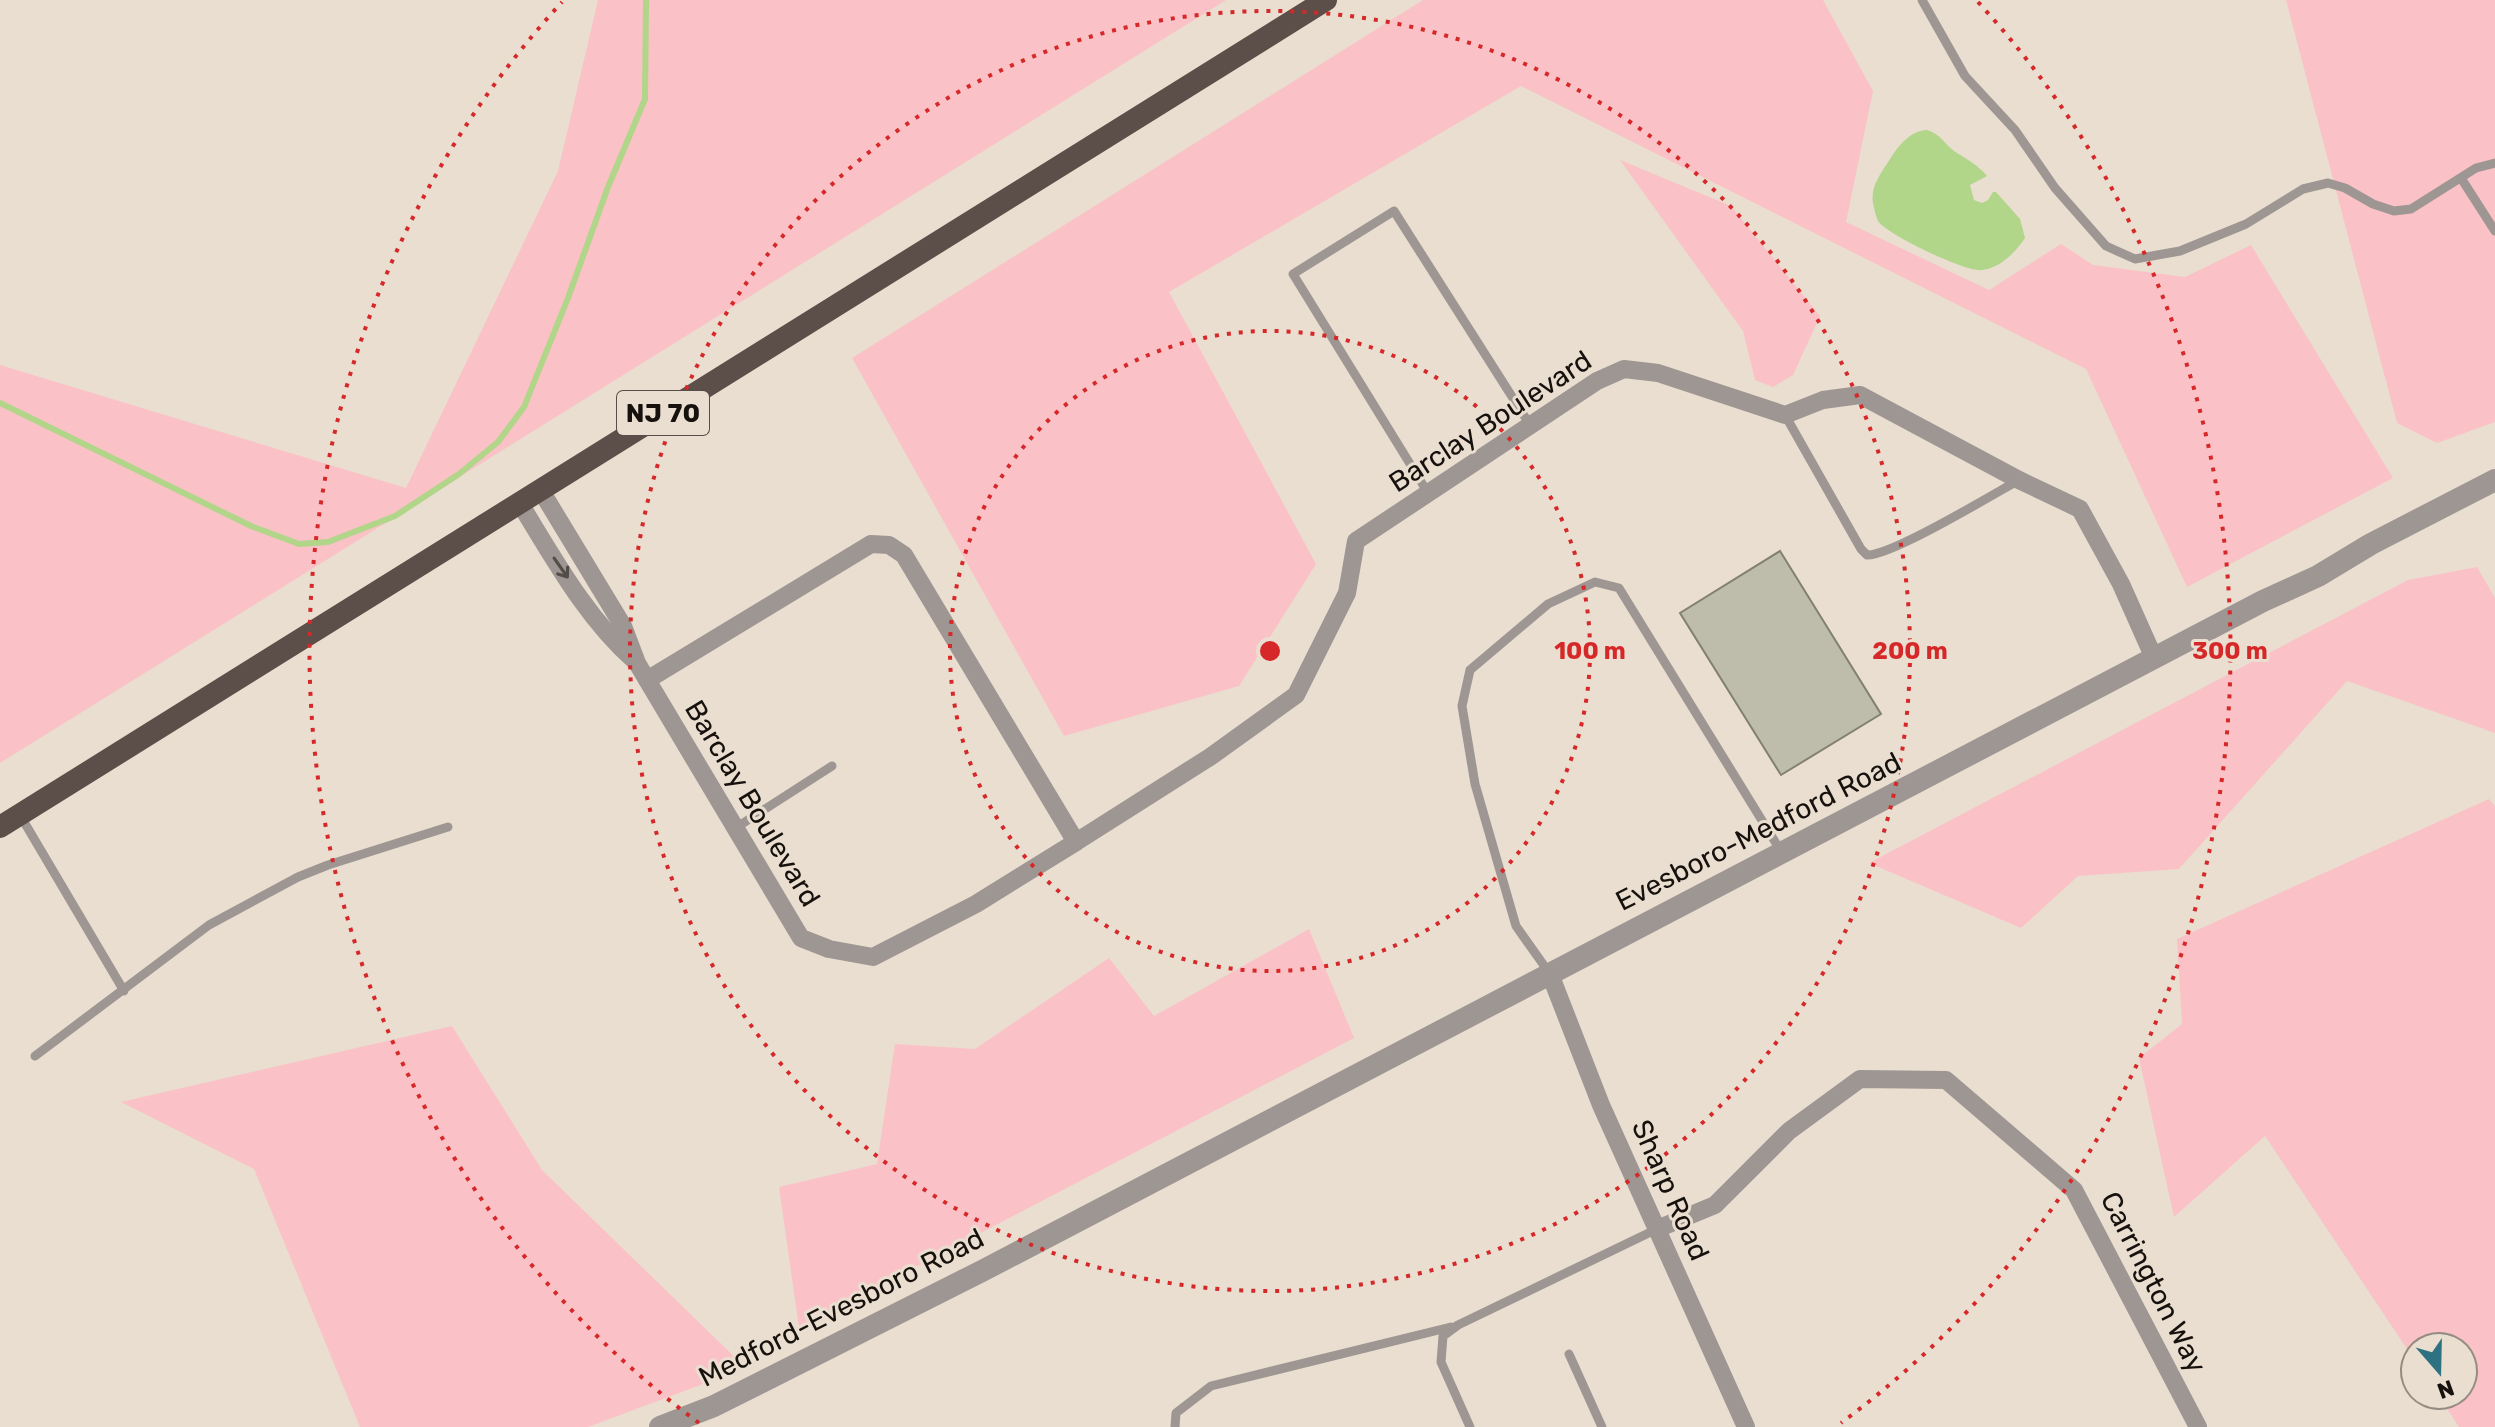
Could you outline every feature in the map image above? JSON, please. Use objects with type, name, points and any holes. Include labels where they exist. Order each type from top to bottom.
[{"type":"highway","name":"NJ 70","points":[[0,827],[1326,0]]},
{"type":"street","name":"Barclay Boulevard","points":[[540,489],[623,626],[637,663],[801,938],[829,949],[873,957],[976,904],[1210,757],[1296,695],[1347,593],[1356,541],[1597,381],[1624,369],[1658,373],[1785,415]]},
{"type":"street","points":[[1785,415],[1823,400],[1860,395],[2080,509],[2121,584],[2154,658]]},
{"type":"street","name":"Evesboro-Medford Road","points":[[1047,1236],[2263,601],[2318,576],[2371,544],[2495,480]]},
{"type":"street","name":"Barclay Boulevard","points":[[519,502],[609,638],[637,663]]},
{"type":"street","points":[[647,680],[871,544],[889,545],[904,555],[1076,842]]},
{"type":"street","name":"Sharp Road","points":[[1550,974],[1601,1105],[1746,1427]]},
{"type":"street","name":"Carrington Way","points":[[1657,1229],[1715,1205],[1789,1131],[1860,1079],[1946,1080],[2074,1190],[2198,1427]]},
{"type":"street","name":"Medford-Evesboro Road","points":[[660,1427],[714,1406],[823,1353],[1047,1236]]},
{"type":"lane","points":[[1922,0],[1965,76],[2015,130],[2055,188],[2106,246],[2135,259],[2180,251],[2233,229],[2303,189],[2328,183],[2394,211],[2411,209],[2476,168],[2495,163]]},
{"type":"lane","points":[[2461,178],[2495,231]]},
{"type":"lane","points":[[1428,493],[1293,274],[1394,211],[1530,425]]},
{"type":"lane","points":[[1785,415],[1867,555],[1876,556],[2019,480]]},
{"type":"lane","points":[[1550,974],[1516,926],[1475,784],[1462,706],[1470,670],[1548,604],[1595,582],[1619,588],[1782,853]]},
{"type":"lane","points":[[734,829],[832,766]]},
{"type":"lane","points":[[20,815],[124,991]]},
{"type":"lane","points":[[35,1056],[209,925],[298,877],[448,827]]},
{"type":"lane","points":[[1470,1427],[1441,1362],[1443,1336],[1458,1325],[1657,1229]]},
{"type":"lane","points":[[1175,1427],[1176,1413],[1211,1386],[1458,1325]]},
{"type":"lane","points":[[1569,1354],[1602,1427]]},
{"type":"shaded area","points":[[598,0],[1226,0],[0,763],[0,365],[406,488],[558,171]]},
{"type":"shaded area","points":[[1423,0],[1823,0],[1873,91],[1846,222],[1989,290],[2061,244],[2093,265],[2185,277],[2251,245],[2393,478],[2187,587],[2086,369],[1521,86],[1169,292],[1316,564],[1239,686],[1064,736],[852,358]]},
{"type":"shaded area","points":[[2286,0],[2495,0],[2495,422],[2437,443],[2397,423]]},
{"type":"shaded area","points":[[1927,130],[1939,136],[1987,176],[1970,185],[1974,200],[1982,203],[1996,192],[2020,219],[2025,238],[2001,263],[1982,270],[1961,265],[1910,243],[1878,221],[1873,197],[1877,180],[1906,140],[1915,133]]},
{"type":"shaded area","points":[[1620,160],[1731,206],[1820,316],[1793,375],[1773,387],[1755,380],[1743,331]]},
{"type":"shaded area","points":[[2477,567],[2495,598],[2495,733],[2347,681],[2179,869],[2078,876],[2021,928],[1869,863],[2408,580]]},
{"type":"shaded area","points":[[2489,799],[2495,806],[2495,1427],[2459,1427],[2448,1411],[2479,1411],[2479,1331],[2399,1331],[2399,1337],[2265,1136],[2174,1217],[2139,1058],[2182,1024],[2177,939]]},
{"type":"shaded area","points":[[1309,929],[1354,1038],[799,1328],[779,1187],[877,1164],[895,1044],[975,1049],[1109,958],[1154,1016]]},
{"type":"shaded area","points":[[452,1026],[542,1170],[746,1368],[588,1427],[360,1427],[254,1169],[121,1102]]},
{"type":"building","points":[[1780,551],[1881,714],[1781,775],[1680,613]]},
{"type":"waterway","points":[[0,403],[251,526],[299,544],[328,542],[395,516],[459,474],[498,442],[524,407],[645,99],[646,0]]}]
